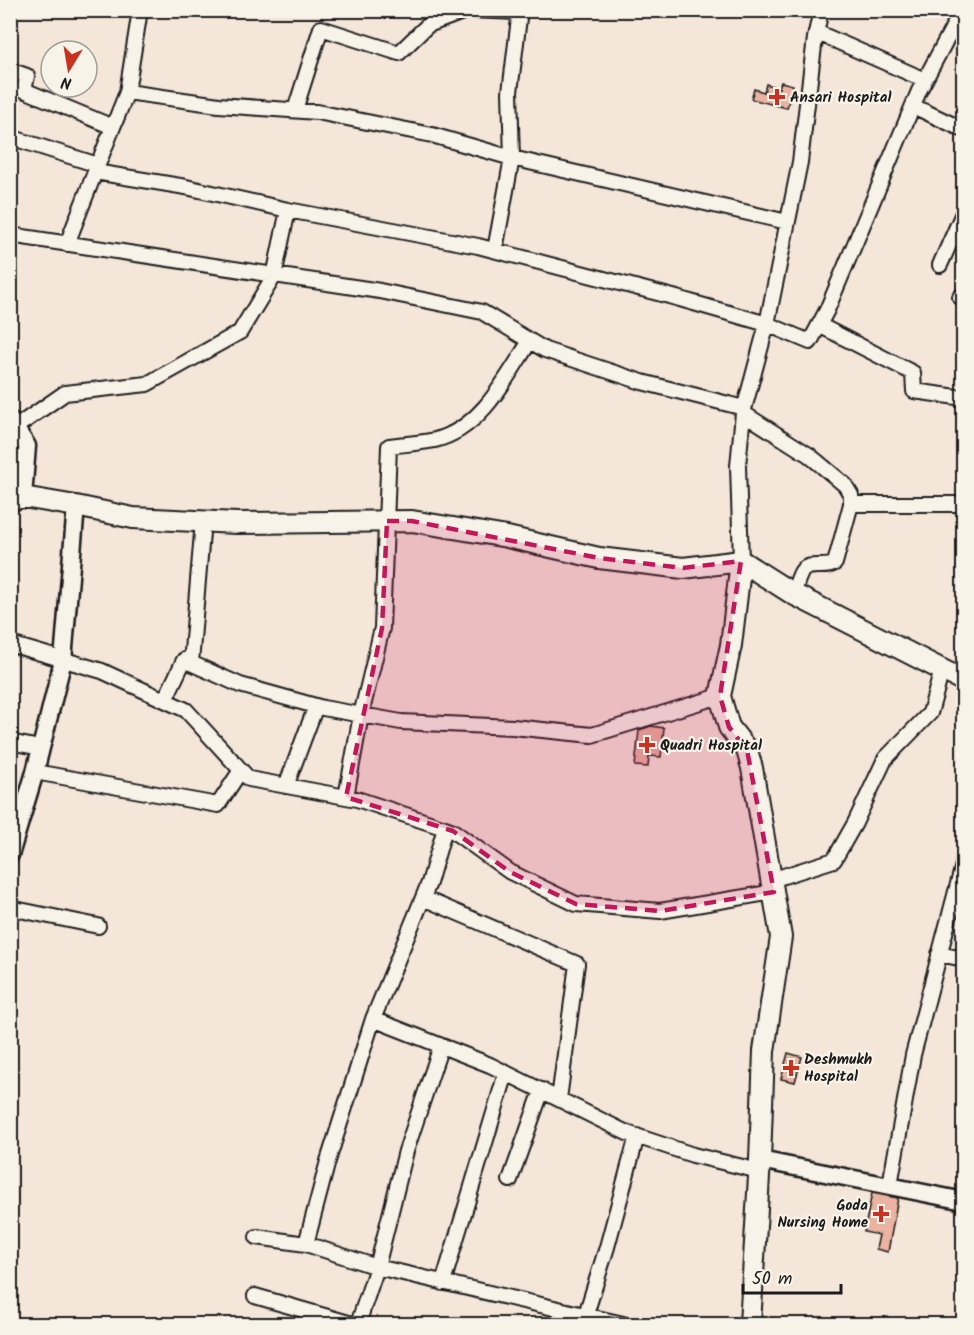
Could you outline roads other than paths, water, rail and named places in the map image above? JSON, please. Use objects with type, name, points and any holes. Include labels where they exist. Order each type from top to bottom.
[{"type":"main road","points":[[17,499],[76,506],[133,518],[237,523],[412,521],[507,537],[599,558],[682,568],[741,561],[793,594],[963,681]]},
{"type":"main road","points":[[741,561],[731,645],[720,696],[729,727],[747,750],[752,768],[782,937],[764,1052],[760,1165],[750,1324]]},
{"type":"street","points":[[67,244],[127,92],[140,10]]},
{"type":"street","points":[[295,110],[321,27],[399,53],[428,25],[470,10],[519,11],[510,92],[512,158],[495,250]]},
{"type":"street","points":[[741,561],[738,466],[743,411],[767,324],[800,162],[816,32],[821,10]]},
{"type":"street","points":[[10,137],[96,168],[288,210],[495,250],[767,324],[810,342],[819,326],[913,106],[962,10]]},
{"type":"street","points":[[816,32],[925,80]]},
{"type":"street","points":[[10,70],[27,76],[24,90],[113,127]]},
{"type":"street","points":[[127,92],[219,105],[317,111],[432,135],[512,158],[788,222]]},
{"type":"street","points":[[913,106],[963,130]]},
{"type":"street","points":[[17,499],[27,446],[13,423],[65,393],[147,384],[240,332],[274,276],[288,210]]},
{"type":"street","points":[[940,265],[963,210]]},
{"type":"street","points":[[10,235],[380,291],[482,312],[545,350],[642,382],[743,411],[809,455],[849,489],[851,504],[835,563],[830,567],[806,568],[793,594]]},
{"type":"street","points":[[819,326],[914,373],[914,391],[963,398]]},
{"type":"street","points":[[346,797],[360,715],[382,628],[389,446],[437,440],[465,427],[497,392],[530,341]]},
{"type":"street","points":[[851,504],[963,504]]},
{"type":"street","points":[[10,855],[35,772],[63,660],[76,506]]},
{"type":"street","points":[[191,663],[203,521]]},
{"type":"street","points":[[10,644],[102,671],[186,710],[249,779],[346,797],[453,831],[510,872],[576,904],[660,911],[773,886],[834,860],[855,824],[885,759],[930,713],[942,670]]},
{"type":"street","points":[[165,700],[183,660],[240,685],[316,706],[360,715],[401,722],[513,727],[592,735],[720,696]]},
{"type":"street","points":[[286,786],[316,706]]},
{"type":"street","points":[[10,742],[40,748]]},
{"type":"street","points":[[35,772],[218,805],[241,770]]},
{"type":"street","points":[[306,1244],[328,1161],[373,1019],[423,898],[445,828]]},
{"type":"street","points":[[890,1185],[913,1055],[963,861]]},
{"type":"street","points":[[423,898],[577,964],[559,1099]]},
{"type":"street","points":[[10,908],[98,926]]},
{"type":"street","points":[[939,954],[963,959]]},
{"type":"street","points":[[373,1019],[506,1073],[637,1136],[693,1155],[890,1185],[963,1201]]},
{"type":"street","points":[[358,1324],[377,1267],[406,1150],[441,1046]]},
{"type":"street","points":[[443,1283],[506,1073]]},
{"type":"street","points":[[510,1180],[542,1090]]},
{"type":"street","points":[[584,1320],[607,1247],[637,1136]]},
{"type":"street","points":[[257,1237],[306,1244],[377,1267],[584,1320],[623,1324]]},
{"type":"street","points":[[255,1296],[352,1324]]},
{"type":"place","name":"Ansari Hospital","points":[[777,97]]},
{"type":"place","name":"Quadri Hospital","points":[[647,745]]},
{"type":"place","name":"Deshmukh Hospital","points":[[791,1068]]},
{"type":"place","name":"Goda Nursing Home","points":[[881,1214]]}]
